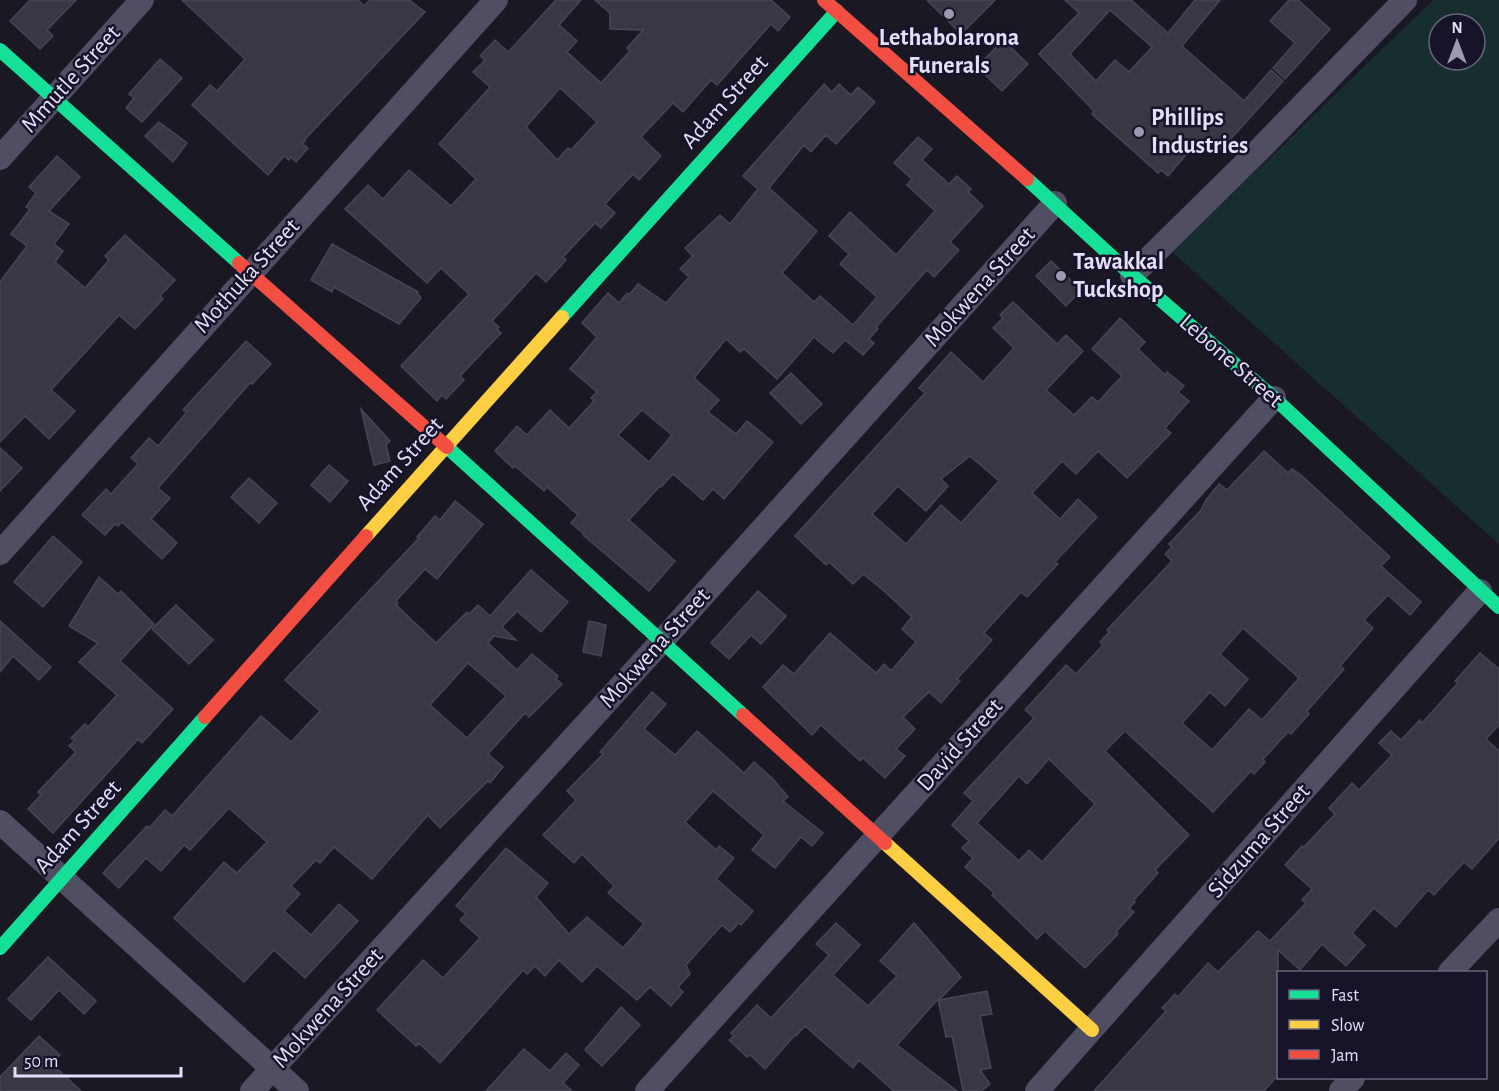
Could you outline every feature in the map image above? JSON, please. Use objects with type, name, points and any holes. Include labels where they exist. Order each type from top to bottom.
[{"type":"street","name":"Mmutle Street","points":[[0,158],[142,0]]},
{"type":"street","name":"Mothuka Street","points":[[0,553],[496,0]]},
{"type":"street","name":"Lebone Street","points":[[824,0],[1055,203],[1132,275],[1274,398],[1499,608]]},
{"type":"street","points":[[1132,275],[1259,150],[1405,0]]},
{"type":"street","name":"Adam Street","points":[[0,948],[446,446],[837,11]]},
{"type":"street","points":[[0,50],[446,446],[1092,1030]]},
{"type":"street","name":"Mokwena Street","points":[[252,1091],[661,642],[1055,203]]},
{"type":"street","name":"David Street","points":[[647,1091],[1274,398]]},
{"type":"street","name":"Sidzuma Street","points":[[1037,1091],[1480,591]]},
{"type":"street","points":[[0,822],[297,1091]]},
{"type":"street","points":[[1451,971],[1499,920]]},
{"type":"street","points":[[1341,1091],[1351,1079]]},
{"type":"green space","points":[[1433,0],[1499,0],[1499,544],[1172,252]]},
{"type":"building","points":[[30,0],[76,0],[47,30],[53,36],[40,49],[10,21]]},
{"type":"building","points":[[182,0],[358,0],[364,6],[370,0],[409,0],[425,12],[307,137],[303,144],[308,148],[296,162],[291,157],[289,160],[284,156],[268,175],[192,105],[210,85],[217,91],[245,59]]},
{"type":"building","points":[[556,0],[581,0],[559,25],[577,41],[567,52],[601,83],[630,51],[627,48],[643,30],[610,29],[610,13],[595,0],[771,0],[790,17],[778,31],[771,24],[717,85],[711,80],[683,112],[673,103],[641,137],[661,156],[639,180],[633,174],[605,204],[615,213],[601,228],[595,223],[563,257],[566,260],[546,282],[536,273],[492,321],[499,327],[497,329],[501,333],[460,376],[464,380],[446,399],[442,395],[437,401],[401,366],[469,294],[441,268],[427,283],[345,209],[368,185],[383,199],[409,170],[451,206],[476,179],[439,144],[490,87],[473,72],[485,60],[480,56],[495,40],[508,52]],"holes":[[[560,88],[597,122],[571,150],[568,148],[557,160],[526,127]]]},
{"type":"building","points":[[927,0],[995,0],[961,34]]},
{"type":"building","points":[[1065,0],[1131,0],[1168,33],[1195,0],[1220,0],[1182,46],[1244,101],[1271,70],[1283,81],[1218,153],[1210,146],[1207,150],[1196,143],[1168,176],[1161,170],[1158,173],[1092,114],[1094,111],[1039,54],[1079,13]],"holes":[[[1110,10],[1152,47],[1129,72],[1115,60],[1096,81],[1070,54]]]},
{"type":"building","points":[[1289,0],[1298,0],[1330,29],[1285,79],[1273,68],[1295,43],[1270,21]]},
{"type":"building","points":[[1003,40],[1028,64],[1002,91],[977,67]]},
{"type":"building","points":[[160,59],[182,78],[142,122],[126,108],[134,98],[129,94]]},
{"type":"building","points":[[824,84],[832,92],[839,84],[851,95],[858,87],[875,102],[836,144],[826,135],[811,152],[804,145],[769,188],[817,231],[782,273],[814,302],[820,296],[853,325],[877,297],[840,264],[849,254],[829,236],[850,212],[896,255],[935,211],[907,185],[912,179],[894,163],[918,137],[932,149],[922,160],[949,184],[957,176],[971,189],[968,192],[983,206],[950,242],[959,250],[934,277],[927,270],[876,327],[878,329],[869,339],[874,343],[863,355],[845,340],[833,353],[814,337],[777,379],[744,349],[740,352],[726,339],[694,378],[719,400],[708,412],[736,434],[747,421],[773,442],[724,499],[713,489],[703,500],[673,474],[629,520],[675,561],[649,591],[571,523],[578,515],[547,487],[544,491],[495,451],[517,426],[527,435],[550,410],[569,428],[594,401],[591,398],[597,392],[570,369],[597,337],[582,323],[608,293],[619,303],[638,284],[666,303],[689,277],[680,269],[693,256],[685,248],[720,215],[730,224],[758,189],[743,176]],"holes":[[[642,410],[672,435],[649,462],[618,435]]]},
{"type":"building","points":[[159,122],[187,143],[173,162],[145,136]]},
{"type":"building","points":[[57,156],[80,177],[49,211],[69,224],[54,244],[63,251],[55,262],[85,288],[109,260],[105,256],[125,235],[175,280],[160,296],[163,299],[135,329],[119,315],[51,390],[75,411],[49,439],[25,416],[0,442],[0,282],[27,246],[11,234],[30,209],[26,207],[36,193],[29,187]]},
{"type":"building","points":[[332,244],[418,292],[421,298],[399,324],[334,287],[332,292],[311,280]]},
{"type":"building","points":[[1051,261],[1081,290],[1066,306],[1036,276]]},
{"type":"building","points":[[1013,302],[1057,344],[1066,335],[1083,351],[1046,390],[1074,415],[1092,397],[1098,402],[1122,376],[1092,349],[1120,318],[1145,342],[1138,349],[1165,375],[1167,372],[1184,386],[1178,392],[1189,401],[1165,428],[1171,433],[1127,478],[1098,451],[1076,474],[1062,461],[1032,493],[1060,519],[1078,499],[1097,517],[1055,562],[1058,564],[1027,597],[1021,592],[984,633],[992,640],[957,679],[960,681],[941,703],[929,692],[903,717],[915,729],[896,749],[905,756],[885,778],[863,758],[860,761],[821,725],[812,735],[763,687],[783,665],[794,674],[830,633],[876,673],[884,664],[891,671],[916,642],[902,629],[912,617],[883,590],[863,574],[853,584],[829,562],[826,565],[795,536],[925,393],[919,388],[951,352],[983,382],[1014,348],[993,328],[1003,318],[1000,315]],"holes":[[[970,456],[999,481],[961,523],[941,505],[906,544],[872,514],[898,486],[926,511],[948,486],[941,479]]]},
{"type":"building","points":[[246,341],[271,364],[252,384],[250,383],[158,488],[170,498],[151,519],[177,543],[162,559],[122,522],[118,526],[115,524],[105,535],[82,515],[106,489],[111,494],[138,464],[131,458],[149,438],[158,446],[187,412],[183,410]]},
{"type":"building","points":[[791,373],[822,404],[801,424],[770,393]]},
{"type":"building","points":[[361,409],[390,441],[386,445],[390,461],[374,465]]},
{"type":"building","points":[[0,448],[22,468],[0,491]]},
{"type":"building","points":[[1264,451],[1288,473],[1292,469],[1301,475],[1390,557],[1381,566],[1421,602],[1410,615],[1388,595],[1364,620],[1373,628],[1340,666],[1344,669],[1307,711],[1309,714],[1291,734],[1288,732],[1263,759],[1265,762],[1254,774],[1251,771],[1213,812],[1125,731],[1105,751],[1189,835],[1155,870],[1158,873],[1129,908],[1134,912],[1116,932],[1118,934],[1085,968],[1045,931],[1037,939],[992,895],[994,893],[965,867],[973,858],[962,848],[969,841],[952,825],[973,801],[964,793],[1034,718],[1025,710],[1066,665],[1076,674],[1103,645],[1100,642],[1109,632],[1107,630],[1172,561],[1165,554],[1172,547],[1169,544],[1201,510],[1219,484],[1227,490]],"holes":[[[1243,628],[1299,678],[1262,720],[1249,709],[1212,750],[1182,723],[1210,692],[1225,706],[1248,679],[1220,654]],[[1049,759],[1095,804],[1042,862],[1029,850],[1019,861],[977,823],[1019,776],[1027,784]]]},
{"type":"building","points":[[329,465],[348,481],[330,502],[311,485]]},
{"type":"building","points":[[249,478],[277,503],[259,523],[231,497]]},
{"type":"building","points":[[455,501],[483,524],[437,579],[425,569],[396,601],[398,603],[396,605],[436,643],[467,612],[469,614],[478,605],[490,616],[531,570],[568,602],[541,632],[517,611],[502,627],[516,640],[494,636],[488,643],[517,670],[532,654],[558,676],[556,679],[562,684],[529,717],[525,713],[488,754],[503,767],[490,783],[488,781],[440,828],[428,815],[372,879],[334,847],[320,863],[316,860],[291,886],[300,894],[284,911],[311,935],[339,904],[358,921],[305,978],[274,950],[244,982],[174,918],[224,862],[237,873],[267,842],[229,808],[190,850],[184,845],[161,871],[146,858],[119,888],[103,873],[165,810],[172,816],[261,716],[291,742],[320,711],[285,680],[419,538],[417,537],[435,516],[440,520]],"holes":[[[468,663],[506,696],[467,738],[430,705]]]},
{"type":"building","points":[[53,536],[82,562],[43,607],[14,582]]},
{"type":"building","points":[[99,577],[118,594],[121,591],[154,624],[120,661],[173,709],[142,743],[138,739],[53,833],[28,809],[41,795],[38,792],[76,752],[69,746],[75,740],[71,738],[85,724],[88,727],[117,695],[79,662],[98,643],[69,626]]},
{"type":"building","points":[[758,591],[786,616],[761,644],[751,635],[729,659],[711,643]]},
{"type":"building","points":[[176,605],[213,640],[189,664],[152,629]]},
{"type":"building","points":[[0,621],[51,667],[39,680],[13,656],[0,672]]},
{"type":"building","points":[[589,621],[606,625],[601,656],[583,652]]},
{"type":"building","points":[[1480,653],[1499,669],[1499,725],[1486,739],[1499,751],[1499,838],[1472,869],[1464,862],[1434,895],[1428,890],[1396,927],[1374,908],[1352,933],[1365,945],[1346,966],[1322,944],[1300,970],[1278,950],[1277,1076],[1264,1091],[1094,1091],[1166,1011],[1162,1008],[1175,994],[1178,997],[1208,963],[1218,972],[1258,931],[1270,941],[1306,903],[1302,900],[1312,889],[1285,865],[1335,814],[1329,808],[1352,783],[1359,790],[1392,755],[1379,743],[1391,731],[1401,740],[1420,720],[1422,723],[1458,683],[1455,681]]},
{"type":"building","points":[[652,692],[666,704],[644,729],[675,755],[697,731],[744,773],[754,762],[788,797],[783,801],[823,833],[812,846],[801,837],[775,868],[752,850],[764,835],[713,791],[685,822],[716,850],[719,846],[734,858],[716,879],[753,911],[741,925],[739,923],[730,932],[722,925],[686,965],[690,974],[678,987],[683,992],[671,1006],[650,987],[637,1000],[597,966],[582,982],[559,960],[545,976],[535,966],[527,974],[523,970],[440,1063],[419,1043],[416,1046],[377,1010],[423,960],[443,978],[480,938],[460,920],[466,914],[456,906],[506,848],[548,883],[536,897],[569,934],[587,917],[623,948],[644,924],[608,893],[614,886],[582,854],[574,863],[543,835],[576,800],[567,791],[603,754],[600,752]]},
{"type":"building","points":[[836,923],[860,945],[833,975],[868,1006],[897,976],[880,961],[914,923],[961,977],[939,1000],[987,991],[992,1014],[980,1016],[991,1068],[980,1070],[990,1084],[981,1091],[963,1091],[952,1036],[946,1037],[938,999],[897,1045],[957,1091],[894,1091],[859,1060],[853,1068],[805,1026],[765,1069],[750,1055],[747,1057],[729,1040],[734,1036],[731,1033],[757,1005],[771,1018],[829,955],[816,944]]},
{"type":"building","points":[[48,957],[96,1001],[84,1014],[59,990],[31,1020],[8,999]]},
{"type":"building","points":[[621,1007],[640,1025],[602,1066],[585,1050]]},
{"type":"building","points":[[39,1036],[60,1055],[52,1064],[81,1091],[0,1091],[0,1077]]},
{"type":"building","points":[[524,1049],[550,1071],[566,1053],[579,1065],[563,1083],[572,1091],[486,1091]]},
{"type":"traffic: fast","points":[[562,317],[837,11]]},
{"type":"traffic: fast","points":[[0,50],[239,263]]},
{"type":"traffic: fast","points":[[1027,179],[1132,275],[1274,398],[1499,607]]},
{"type":"traffic: fast","points":[[447,447],[743,715]]},
{"type":"traffic: fast","points":[[0,948],[205,717]]},
{"type":"traffic: slow","points":[[366,536],[562,317]]},
{"type":"traffic: slow","points":[[885,843],[1092,1030]]},
{"type":"traffic: jam","points":[[824,0],[1027,179]]},
{"type":"traffic: jam","points":[[239,263],[447,447]]},
{"type":"traffic: jam","points":[[205,717],[366,536]]},
{"type":"traffic: jam","points":[[743,715],[885,843]]},
{"type":"place","name":"Lethabolarona Funerals","points":[[949,14]]},
{"type":"place","name":"Phillips Industries","points":[[1139,132]]},
{"type":"place","name":"Tawakkal Tuckshop","points":[[1061,276]]}]
